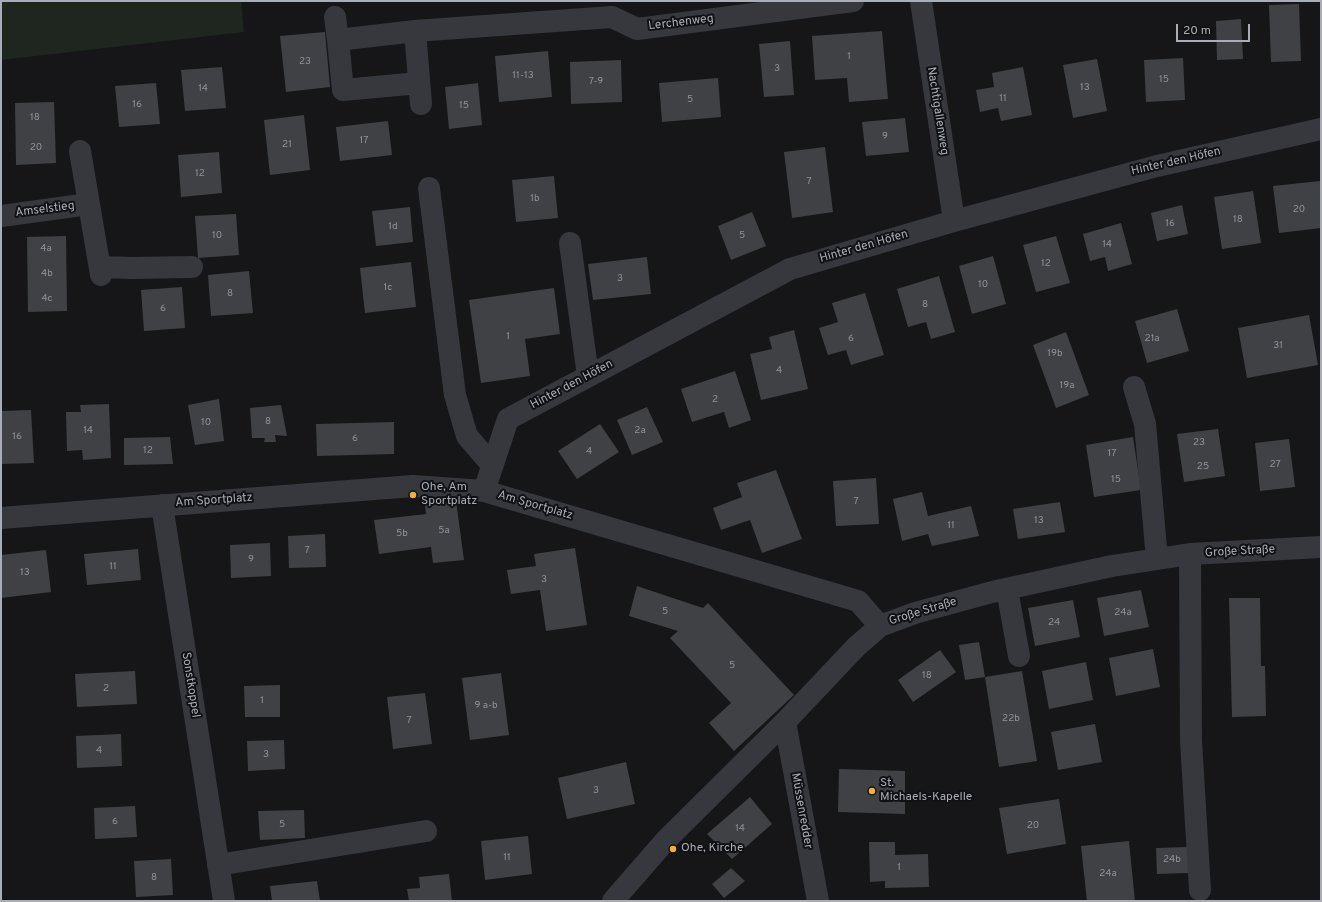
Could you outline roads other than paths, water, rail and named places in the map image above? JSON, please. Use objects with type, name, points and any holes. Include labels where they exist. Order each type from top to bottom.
[{"type":"street","name":"Lerchenweg","points":[[338,40],[415,31],[612,17],[637,29],[853,1]]},
{"type":"street","name":"Nachtigallenweg","points":[[921,1],[954,221]]},
{"type":"street","points":[[335,17],[343,90],[420,94],[415,31]]},
{"type":"street","name":"Hinter den Höfen","points":[[484,491],[508,419],[790,269],[954,221],[1157,166],[1321,129]]},
{"type":"street","points":[[80,151],[101,271],[132,268],[192,267]]},
{"type":"street","points":[[429,188],[455,395],[467,436],[492,465]]},
{"type":"street","name":"Amselstieg","points":[[1,216],[90,204]]},
{"type":"street","points":[[570,243],[588,376]]},
{"type":"street","points":[[1134,387],[1145,424],[1157,559]]},
{"type":"street","name":"Am Sportplatz","points":[[1,518],[412,486],[484,491],[858,601],[880,626]]},
{"type":"street","name":"Sonstkoppel","points":[[162,505],[224,901]]},
{"type":"street","name":"Große Straße","points":[[613,901],[666,840],[785,722],[856,647],[880,626],[915,613],[1007,589],[1112,566],[1190,554],[1321,547]]},
{"type":"street","points":[[1190,554],[1191,741],[1200,890]]},
{"type":"street","points":[[1007,589],[1019,656]]},
{"type":"street","name":"Müssenredder","points":[[785,722],[818,901]]},
{"type":"street","points":[[218,866],[426,831]]},
{"type":"place","name":"Ohe, Am Sportplatz","points":[[413,495]]},
{"type":"place","name":"St. Michaels-Kapelle","points":[[872,791]]},
{"type":"place","name":"Ohe, Kirche","points":[[673,849]]}]
